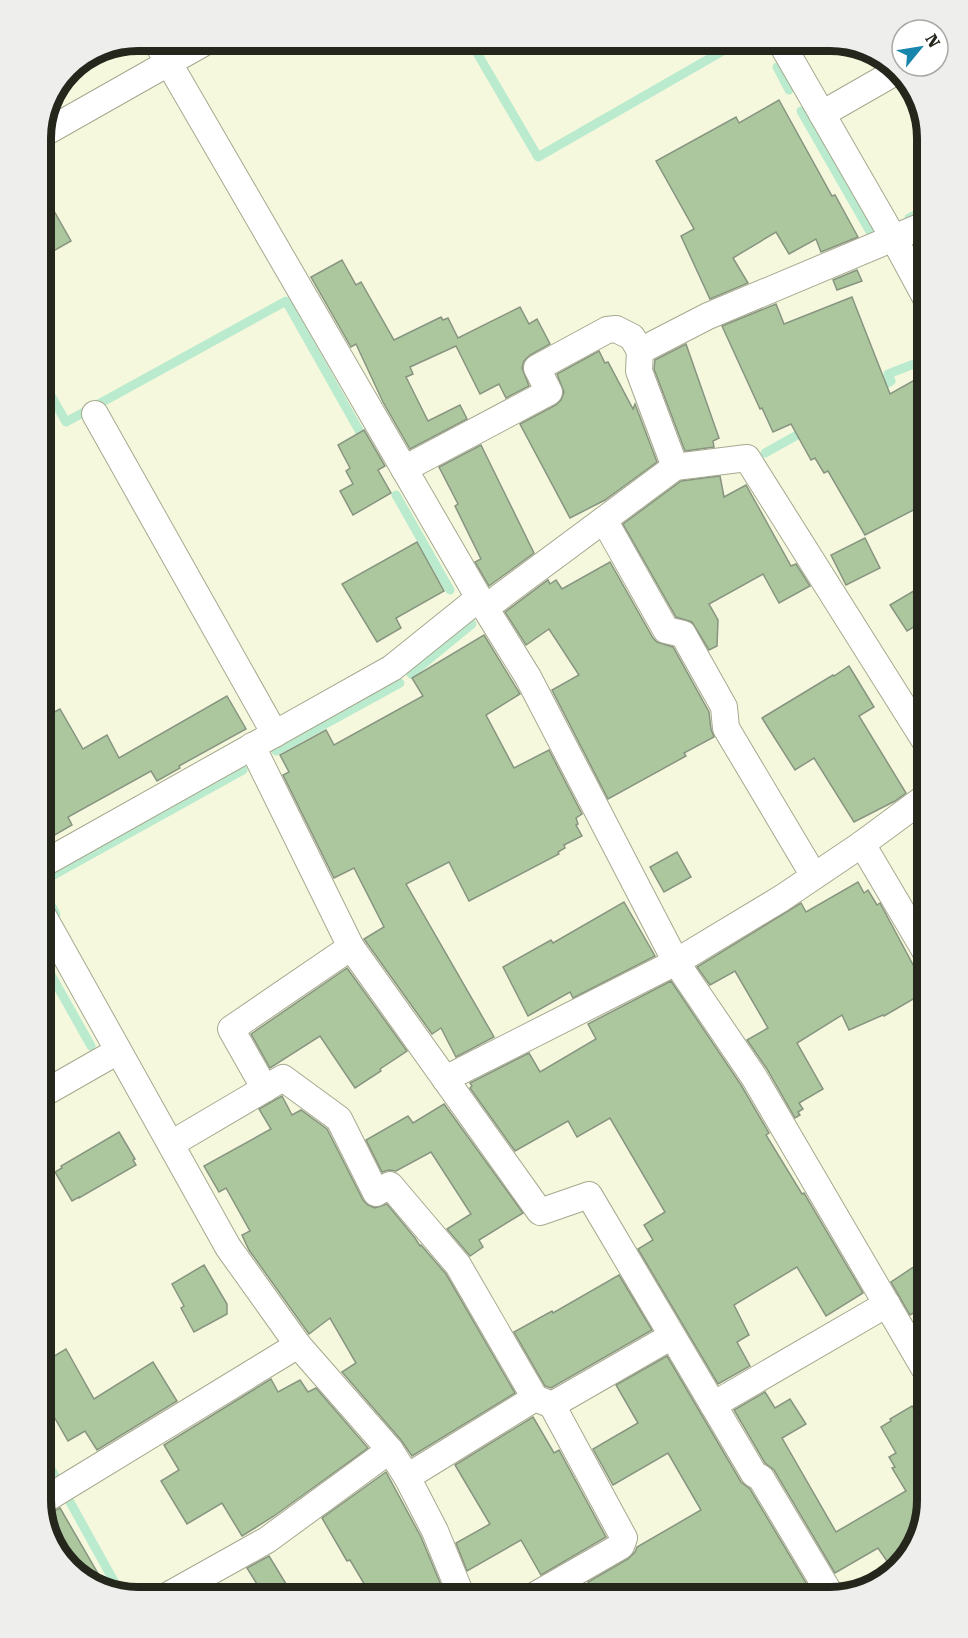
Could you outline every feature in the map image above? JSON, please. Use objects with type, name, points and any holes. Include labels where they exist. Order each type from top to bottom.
[{"type":"street","points":[[52,128],[162,51],[482,603],[528,677],[676,962],[754,1077],[917,1356]]},
{"type":"street","points":[[786,51],[917,282]]},
{"type":"street","points":[[822,114],[890,75]]},
{"type":"street","points":[[640,351],[708,316],[917,229]]},
{"type":"street","points":[[404,469],[549,392],[537,368],[607,330],[616,329],[632,337],[640,351],[639,371],[675,467]]},
{"type":"street","points":[[95,414],[275,734]]},
{"type":"street","points":[[51,859],[392,668],[604,520],[675,467],[747,458],[917,728]]},
{"type":"street","points":[[604,520],[666,630],[683,634],[723,707],[726,728],[814,876]]},
{"type":"street","points":[[252,746],[351,947],[540,1212],[589,1195],[754,1474],[761,1478],[826,1587]]},
{"type":"street","points":[[445,1079],[676,962],[782,898],[917,803]]},
{"type":"street","points":[[862,844],[917,937]]},
{"type":"street","points":[[51,930],[228,1246],[298,1345],[390,1450],[407,1476],[435,1531],[458,1587]]},
{"type":"street","points":[[265,1089],[231,1029],[351,947]]},
{"type":"street","points":[[51,1089],[118,1051]]},
{"type":"street","points":[[171,1144],[283,1078],[339,1119],[376,1192],[390,1185],[458,1265],[544,1401],[624,1538],[621,1546],[549,1587]]},
{"type":"street","points":[[713,1405],[887,1304]]},
{"type":"street","points":[[407,1476],[544,1401],[672,1336]]},
{"type":"street","points":[[51,1496],[298,1345]]},
{"type":"street","points":[[183,1587],[267,1540],[390,1450]]},
{"type":"building","points":[[779,100],[832,196],[835,195],[858,237],[821,252],[816,239],[789,254],[776,232],[733,258],[748,283],[710,299],[681,236],[694,229],[656,161],[736,117],[739,123]]},
{"type":"building","points":[[51,206],[71,241],[51,252]]},
{"type":"building","points":[[342,260],[356,285],[361,282],[394,340],[441,317],[443,320],[448,318],[458,338],[520,307],[529,324],[537,319],[550,344],[524,361],[522,368],[529,386],[506,398],[499,384],[480,394],[456,346],[410,367],[413,374],[406,377],[428,421],[460,405],[467,419],[410,449],[383,402],[356,344],[351,347],[311,277]]},
{"type":"building","points":[[857,270],[862,281],[837,290],[833,280]]},
{"type":"building","points":[[852,297],[890,394],[917,379],[917,508],[865,535],[828,471],[824,473],[815,458],[811,460],[791,424],[773,432],[722,326],[776,304],[784,324]]},
{"type":"building","points":[[686,344],[719,438],[713,441],[714,447],[685,451],[654,369],[655,360]]},
{"type":"building","points":[[599,351],[605,363],[608,362],[633,409],[635,404],[657,462],[605,500],[570,518],[520,424],[561,400],[564,392],[557,374]]},
{"type":"building","points":[[364,430],[385,466],[378,470],[391,493],[353,515],[340,491],[353,484],[346,471],[350,468],[338,445]]},
{"type":"building","points":[[481,445],[534,553],[489,586],[475,562],[481,559],[455,506],[458,504],[439,467]]},
{"type":"building","points":[[720,476],[724,497],[746,485],[791,566],[796,564],[810,586],[779,603],[763,574],[709,604],[718,620],[717,646],[709,650],[692,622],[676,617],[623,524],[681,481]]},
{"type":"building","points":[[865,538],[880,568],[846,585],[831,555]]},
{"type":"building","points":[[417,542],[444,591],[396,618],[401,628],[377,642],[342,584]]},
{"type":"building","points":[[610,562],[653,638],[657,642],[673,647],[709,712],[714,737],[684,753],[686,756],[608,799],[552,690],[579,675],[549,629],[526,645],[505,612],[548,580],[550,584],[556,580],[562,589]]},
{"type":"building","points":[[917,589],[917,625],[907,631],[890,605]]},
{"type":"building","points":[[484,635],[520,694],[486,715],[514,768],[549,750],[582,814],[576,818],[578,824],[576,825],[582,836],[564,845],[565,848],[558,852],[559,854],[469,901],[449,862],[406,884],[494,1037],[456,1057],[441,1028],[432,1034],[364,939],[384,927],[354,868],[334,878],[283,775],[289,772],[280,755],[326,730],[334,745],[423,696],[412,678]]},
{"type":"building","points":[[849,666],[874,707],[859,716],[906,793],[854,822],[814,758],[795,770],[762,718]]},
{"type":"building","points":[[227,696],[246,729],[179,766],[180,768],[157,781],[151,771],[68,817],[72,825],[51,837],[51,714],[60,709],[83,749],[107,735],[119,758]]},
{"type":"building","points":[[677,852],[691,877],[664,892],[650,867]]},
{"type":"building","points":[[858,882],[864,893],[868,890],[877,905],[880,903],[917,972],[917,997],[884,1016],[849,1030],[842,1015],[797,1043],[823,1089],[799,1103],[803,1109],[795,1118],[767,1069],[747,1040],[768,1028],[735,971],[710,985],[697,967],[801,903],[806,912]]},
{"type":"building","points":[[624,902],[655,956],[573,998],[570,992],[528,1016],[503,967],[551,940],[553,943]]},
{"type":"building","points":[[347,968],[407,1051],[355,1088],[320,1036],[270,1068],[251,1034]]},
{"type":"building","points":[[671,981],[741,1085],[769,1133],[766,1135],[802,1194],[804,1193],[863,1293],[826,1316],[797,1267],[734,1305],[749,1335],[737,1342],[750,1366],[718,1384],[638,1249],[653,1240],[644,1225],[665,1212],[610,1118],[577,1137],[568,1121],[515,1151],[470,1088],[472,1086],[470,1083],[529,1053],[540,1072],[596,1039],[588,1024]]},
{"type":"building","points":[[282,1096],[292,1115],[301,1110],[327,1129],[363,1200],[375,1208],[387,1204],[420,1246],[446,1274],[515,1393],[412,1456],[342,1372],[356,1363],[330,1318],[309,1334],[249,1250],[242,1235],[250,1231],[226,1188],[219,1192],[204,1166],[271,1129],[259,1109]]},
{"type":"building","points":[[444,1104],[523,1213],[479,1240],[483,1247],[470,1256],[447,1229],[471,1214],[431,1152],[396,1171],[382,1172],[366,1140],[408,1116],[413,1123]]},
{"type":"building","points":[[119,1132],[135,1159],[133,1160],[136,1165],[72,1201],[55,1172],[62,1168],[61,1166]]},
{"type":"building","points":[[204,1265],[227,1304],[227,1314],[194,1332],[181,1308],[184,1306],[172,1284]]},
{"type":"building","points":[[917,1265],[917,1311],[910,1315],[891,1282]]},
{"type":"building","points":[[619,1275],[652,1330],[551,1388],[545,1386],[514,1332],[552,1311],[553,1313]]},
{"type":"building","points":[[66,1349],[94,1399],[153,1362],[177,1401],[97,1450],[85,1431],[68,1441],[51,1411],[51,1358]]},
{"type":"building","points":[[667,1356],[741,1482],[750,1489],[808,1587],[591,1587],[588,1582],[628,1559],[637,1547],[701,1510],[668,1453],[613,1485],[593,1449],[638,1423],[616,1385]]},
{"type":"building","points":[[271,1379],[278,1392],[300,1380],[308,1392],[316,1388],[368,1448],[274,1516],[242,1536],[222,1503],[187,1524],[161,1481],[179,1470],[164,1445]]},
{"type":"building","points":[[765,1392],[775,1408],[790,1399],[806,1424],[782,1438],[836,1532],[906,1491],[892,1468],[895,1467],[889,1457],[896,1453],[881,1427],[912,1406],[917,1415],[916,1512],[910,1534],[896,1557],[889,1564],[878,1548],[835,1573],[774,1470],[765,1463],[734,1410]]},
{"type":"building","points":[[533,1417],[554,1453],[559,1450],[606,1537],[541,1575],[521,1540],[467,1571],[456,1543],[490,1524],[455,1465]]},
{"type":"building","points":[[386,1472],[421,1537],[442,1587],[366,1587],[350,1560],[347,1561],[322,1518]]},
{"type":"building","points":[[60,1508],[101,1579],[81,1566],[66,1549],[60,1539],[52,1512]]},
{"type":"building","points":[[269,1556],[288,1587],[259,1587],[247,1568]]},
{"type":"waterway","points":[[476,51],[538,157],[723,51]]},
{"type":"waterway","points":[[777,67],[789,90]]},
{"type":"waterway","points":[[801,111],[872,235]]},
{"type":"waterway","points":[[909,218],[917,214]]},
{"type":"waterway","points":[[51,396],[66,422],[286,301],[365,441]]},
{"type":"waterway","points":[[877,389],[891,381],[888,374],[917,363]]},
{"type":"waterway","points":[[765,453],[808,429]]},
{"type":"waterway","points":[[396,495],[450,590]]},
{"type":"waterway","points":[[411,674],[472,624]]},
{"type":"waterway","points":[[276,751],[400,683]]},
{"type":"waterway","points":[[51,876],[243,770]]},
{"type":"waterway","points":[[51,905],[56,914]]},
{"type":"waterway","points":[[51,975],[91,1046]]},
{"type":"waterway","points":[[51,1469],[55,1476]]},
{"type":"waterway","points":[[70,1502],[115,1583]]}]
